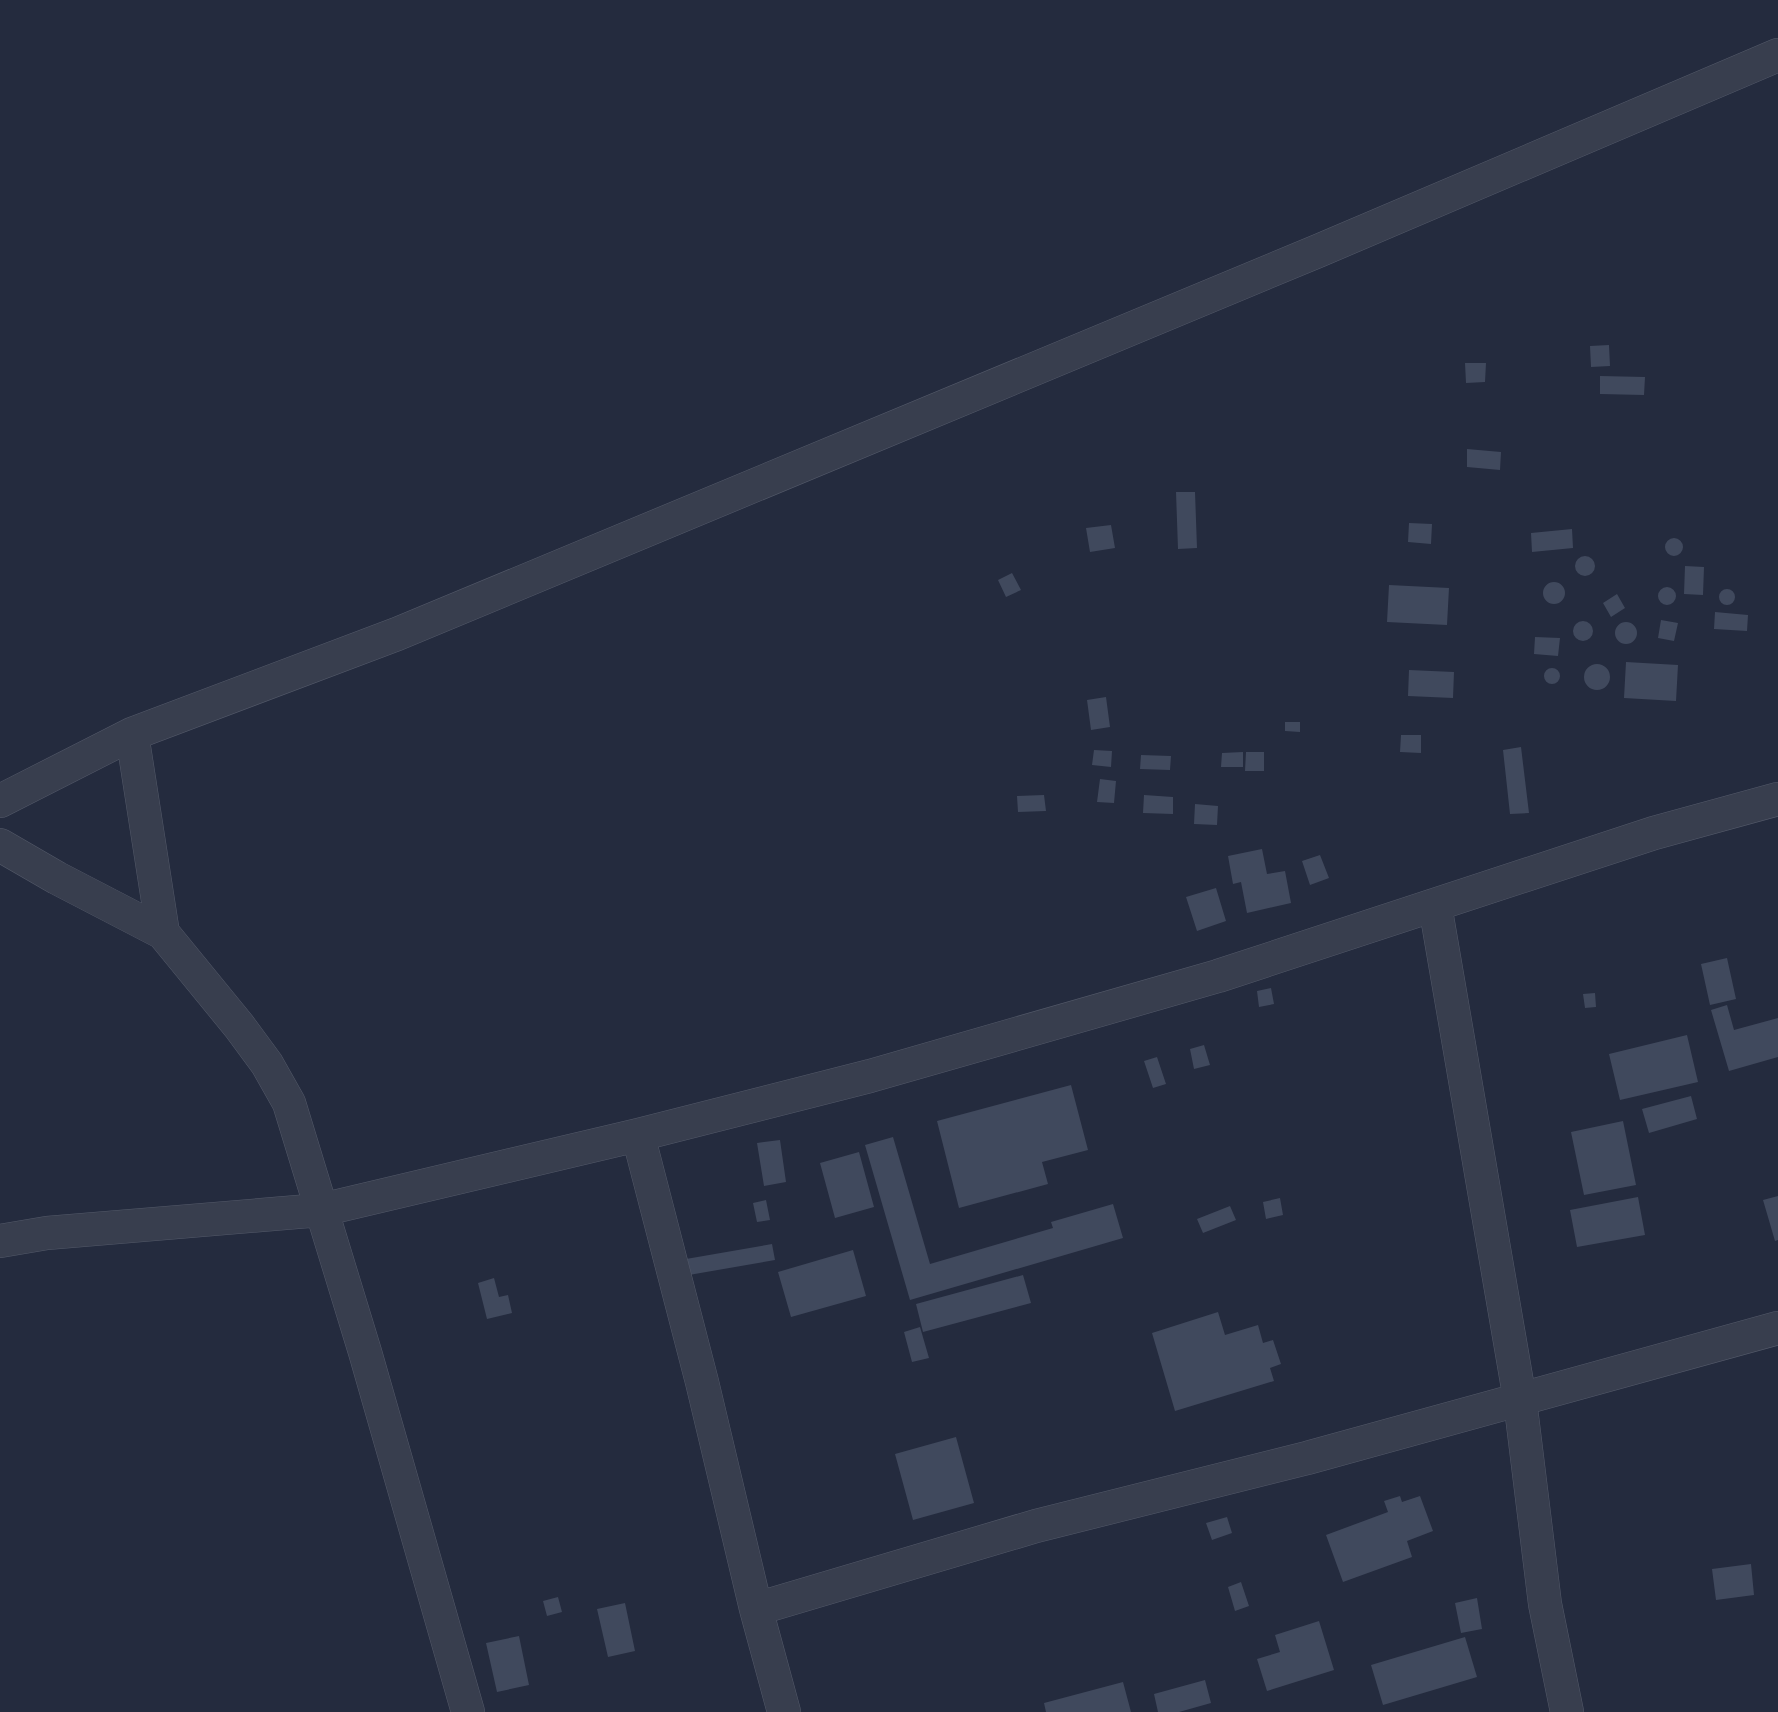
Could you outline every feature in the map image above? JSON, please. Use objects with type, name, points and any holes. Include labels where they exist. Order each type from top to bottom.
[{"type":"street","points":[[0,801],[132,734],[397,634],[1318,251],[1778,55]]},
{"type":"street","points":[[132,734],[163,933]]},
{"type":"street","points":[[0,1241],[47,1233],[321,1210],[638,1135],[870,1076],[1207,979],[1654,833],[1778,800]]},
{"type":"street","points":[[0,845],[57,878],[163,933],[239,1026],[267,1064],[290,1103],[365,1352],[468,1712]]},
{"type":"street","points":[[1436,905],[1520,1400],[1545,1604],[1567,1712]]},
{"type":"street","points":[[638,1135],[702,1382],[756,1609],[784,1712]]},
{"type":"street","points":[[756,1609],[1036,1526],[1307,1458],[1778,1328]]},
{"type":"building","points":[[1609,345],[1610,366],[1591,367],[1590,346]]},
{"type":"building","points":[[1465,363],[1486,363],[1485,382],[1466,383]]},
{"type":"building","points":[[1600,376],[1645,377],[1644,395],[1600,394]]},
{"type":"building","points":[[1467,449],[1501,452],[1500,470],[1467,467]]},
{"type":"building","points":[[1176,492],[1195,492],[1197,548],[1178,549]]},
{"type":"building","points":[[1409,523],[1432,524],[1431,544],[1408,542]]},
{"type":"building","points":[[1111,525],[1115,548],[1090,552],[1086,528]]},
{"type":"building","points":[[1572,529],[1573,548],[1532,552],[1531,533]]},
{"type":"building","points":[[1670,538],[1678,538],[1683,543],[1681,554],[1670,556],[1665,551],[1665,543]]},
{"type":"building","points":[[1581,556],[1589,556],[1595,562],[1595,570],[1589,576],[1581,576],[1575,570],[1575,562]]},
{"type":"building","points":[[1685,566],[1704,567],[1703,595],[1684,594]]},
{"type":"building","points":[[1012,573],[1021,590],[1006,597],[998,580]]},
{"type":"building","points":[[1554,582],[1564,589],[1565,593],[1558,603],[1554,604],[1544,597],[1543,593],[1550,583]]},
{"type":"building","points":[[1389,585],[1449,588],[1447,625],[1387,622]]},
{"type":"building","points":[[1663,587],[1671,587],[1676,592],[1674,603],[1663,605],[1658,600],[1658,592]]},
{"type":"building","points":[[1727,589],[1735,597],[1727,605],[1719,597]]},
{"type":"building","points":[[1617,594],[1625,608],[1611,617],[1603,603]]},
{"type":"building","points":[[1715,612],[1748,615],[1747,631],[1714,629]]},
{"type":"building","points":[[1661,620],[1678,623],[1674,641],[1658,638]]},
{"type":"building","points":[[1583,621],[1590,624],[1593,631],[1590,638],[1583,641],[1576,638],[1573,631],[1576,624]]},
{"type":"building","points":[[1626,622],[1634,625],[1637,633],[1634,641],[1626,644],[1618,641],[1615,633],[1618,625]]},
{"type":"building","points":[[1535,637],[1560,638],[1558,656],[1534,654]]},
{"type":"building","points":[[1626,662],[1678,665],[1676,701],[1624,698]]},
{"type":"building","points":[[1597,664],[1606,668],[1610,677],[1606,686],[1597,690],[1588,686],[1584,677],[1588,668]]},
{"type":"building","points":[[1552,668],[1560,676],[1552,684],[1544,676]]},
{"type":"building","points":[[1409,670],[1454,672],[1453,698],[1408,696]]},
{"type":"building","points":[[1106,697],[1110,727],[1091,730],[1087,700]]},
{"type":"building","points":[[1285,722],[1300,722],[1300,732],[1285,731]]},
{"type":"building","points":[[1401,735],[1421,735],[1421,753],[1400,752]]},
{"type":"building","points":[[1521,747],[1529,813],[1510,814],[1503,750]]},
{"type":"building","points":[[1094,750],[1112,751],[1111,767],[1092,765]]},
{"type":"building","points":[[1243,752],[1243,767],[1221,767],[1222,753]]},
{"type":"building","points":[[1246,752],[1264,752],[1264,771],[1245,771]]},
{"type":"building","points":[[1141,755],[1171,756],[1170,770],[1140,769]]},
{"type":"building","points":[[1100,779],[1116,781],[1114,803],[1097,802]]},
{"type":"building","points":[[1044,795],[1046,811],[1018,812],[1017,796]]},
{"type":"building","points":[[1144,795],[1173,797],[1173,814],[1143,813]]},
{"type":"building","points":[[1195,804],[1218,806],[1217,825],[1194,824]]},
{"type":"building","points":[[1262,849],[1267,874],[1285,871],[1291,903],[1247,913],[1241,882],[1233,884],[1228,856]]},
{"type":"building","points":[[1320,855],[1329,878],[1310,885],[1302,861]]},
{"type":"building","points":[[1216,888],[1226,921],[1197,931],[1186,897]]},
{"type":"building","points":[[1727,958],[1736,999],[1710,1005],[1701,964]]},
{"type":"building","points":[[1271,988],[1274,1004],[1259,1007],[1257,991]]},
{"type":"building","points":[[1595,993],[1596,1007],[1585,1008],[1583,994]]},
{"type":"building","points":[[1727,1005],[1734,1030],[1778,1018],[1778,1057],[1729,1071],[1711,1010]]},
{"type":"building","points":[[1687,1035],[1698,1082],[1620,1100],[1609,1054]]},
{"type":"building","points":[[1204,1045],[1210,1065],[1194,1069],[1190,1049]]},
{"type":"building","points":[[1157,1057],[1166,1084],[1153,1088],[1144,1061]]},
{"type":"building","points":[[1071,1085],[1088,1150],[1042,1162],[1048,1184],[959,1208],[937,1121]]},
{"type":"building","points":[[1691,1096],[1697,1119],[1649,1133],[1642,1109]]},
{"type":"building","points":[[1623,1121],[1636,1185],[1584,1195],[1571,1132]]},
{"type":"building","points":[[893,1137],[930,1264],[1053,1228],[1051,1222],[1113,1204],[1123,1238],[910,1300],[865,1145]]},
{"type":"building","points":[[780,1140],[786,1182],[764,1186],[757,1143]]},
{"type":"building","points":[[859,1152],[874,1207],[835,1218],[820,1163]]},
{"type":"building","points":[[1778,1196],[1778,1240],[1775,1241],[1763,1200]]},
{"type":"building","points":[[1638,1197],[1645,1235],[1577,1247],[1570,1210]]},
{"type":"building","points":[[1280,1198],[1283,1215],[1266,1219],[1263,1202]]},
{"type":"building","points":[[766,1200],[770,1220],[757,1222],[753,1203]]},
{"type":"building","points":[[1230,1206],[1236,1220],[1203,1233],[1197,1219]]},
{"type":"building","points":[[772,1244],[775,1260],[689,1275],[686,1259]]},
{"type":"building","points":[[853,1250],[866,1296],[791,1317],[778,1272]]},
{"type":"building","points":[[1023,1275],[1031,1303],[923,1332],[916,1304]]},
{"type":"building","points":[[494,1278],[499,1297],[508,1295],[512,1313],[487,1319],[478,1283]]},
{"type":"building","points":[[1218,1312],[1225,1335],[1258,1325],[1263,1343],[1273,1340],[1281,1364],[1270,1368],[1274,1381],[1175,1411],[1152,1333]]},
{"type":"building","points":[[920,1327],[929,1358],[912,1362],[904,1332]]},
{"type":"building","points":[[956,1437],[974,1503],[913,1520],[895,1454]]},
{"type":"building","points":[[1400,1496],[1402,1502],[1420,1496],[1433,1531],[1407,1541],[1412,1557],[1343,1582],[1326,1535],[1388,1512],[1384,1501]]},
{"type":"building","points":[[1227,1517],[1232,1533],[1212,1540],[1206,1523]]},
{"type":"building","points":[[1751,1564],[1754,1595],[1716,1600],[1712,1569]]},
{"type":"building","points":[[1241,1582],[1249,1606],[1235,1611],[1228,1587]]},
{"type":"building","points":[[558,1597],[562,1612],[547,1616],[543,1601]]},
{"type":"building","points":[[1477,1598],[1482,1629],[1461,1633],[1455,1603]]},
{"type":"building","points":[[625,1603],[635,1651],[608,1657],[597,1609]]},
{"type":"building","points":[[1319,1621],[1334,1670],[1267,1691],[1257,1659],[1280,1652],[1275,1635]]},
{"type":"building","points":[[519,1636],[529,1685],[497,1692],[486,1643]]},
{"type":"building","points":[[1465,1637],[1477,1677],[1383,1705],[1371,1665]]},
{"type":"building","points":[[1205,1680],[1211,1703],[1179,1712],[1158,1712],[1154,1694]]},
{"type":"building","points":[[1123,1682],[1131,1712],[1046,1712],[1044,1703]]}]
